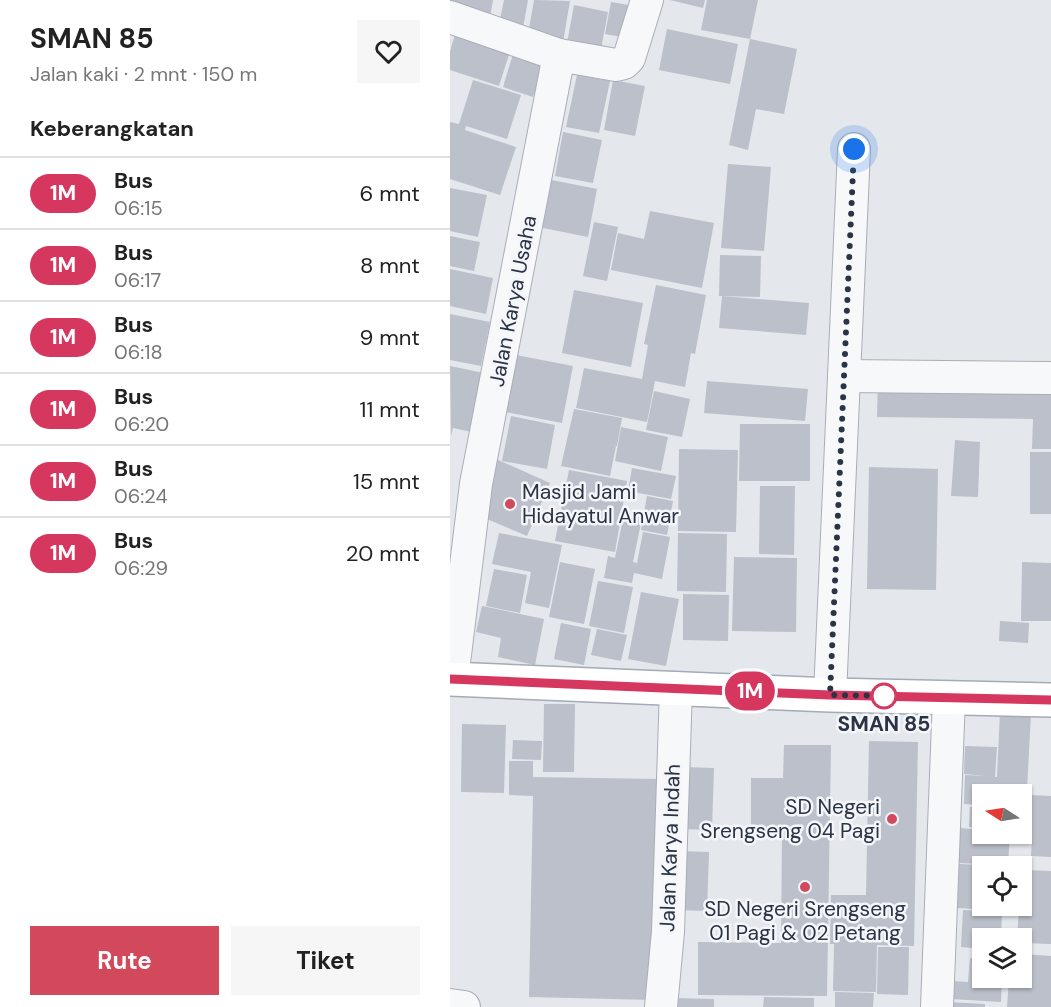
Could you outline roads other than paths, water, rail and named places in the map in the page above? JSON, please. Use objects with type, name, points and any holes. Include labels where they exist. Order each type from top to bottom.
[{"type":"main road","points":[[451,679],[830,695],[1051,700]]},
{"type":"street","points":[[450,17],[559,55],[616,65],[624,63],[629,58],[647,0]]},
{"type":"street","name":"Jalan Karya Usaha","points":[[451,679],[476,484],[559,55]]},
{"type":"street","points":[[830,695],[854,149]]},
{"type":"street","points":[[844,376],[1051,378]]},
{"type":"street","name":"Jalan Karya Indah","points":[[661,1007],[668,932],[676,688]]},
{"type":"street","points":[[937,1007],[949,698]]},
{"type":"street","points":[[450,1005],[464,1007]]},
{"type":"place","name":"Masjid Jami Hidayatul Anwar","points":[[510,504]]},
{"type":"place","name":"SMAN 85","points":[[884,696]]},
{"type":"place","name":"SD Negeri Srengseng 04 Pagi","points":[[892,819]]},
{"type":"place","name":"SD Negeri Srengseng 01 Pagi & 02 Petang","points":[[805,887]]}]
